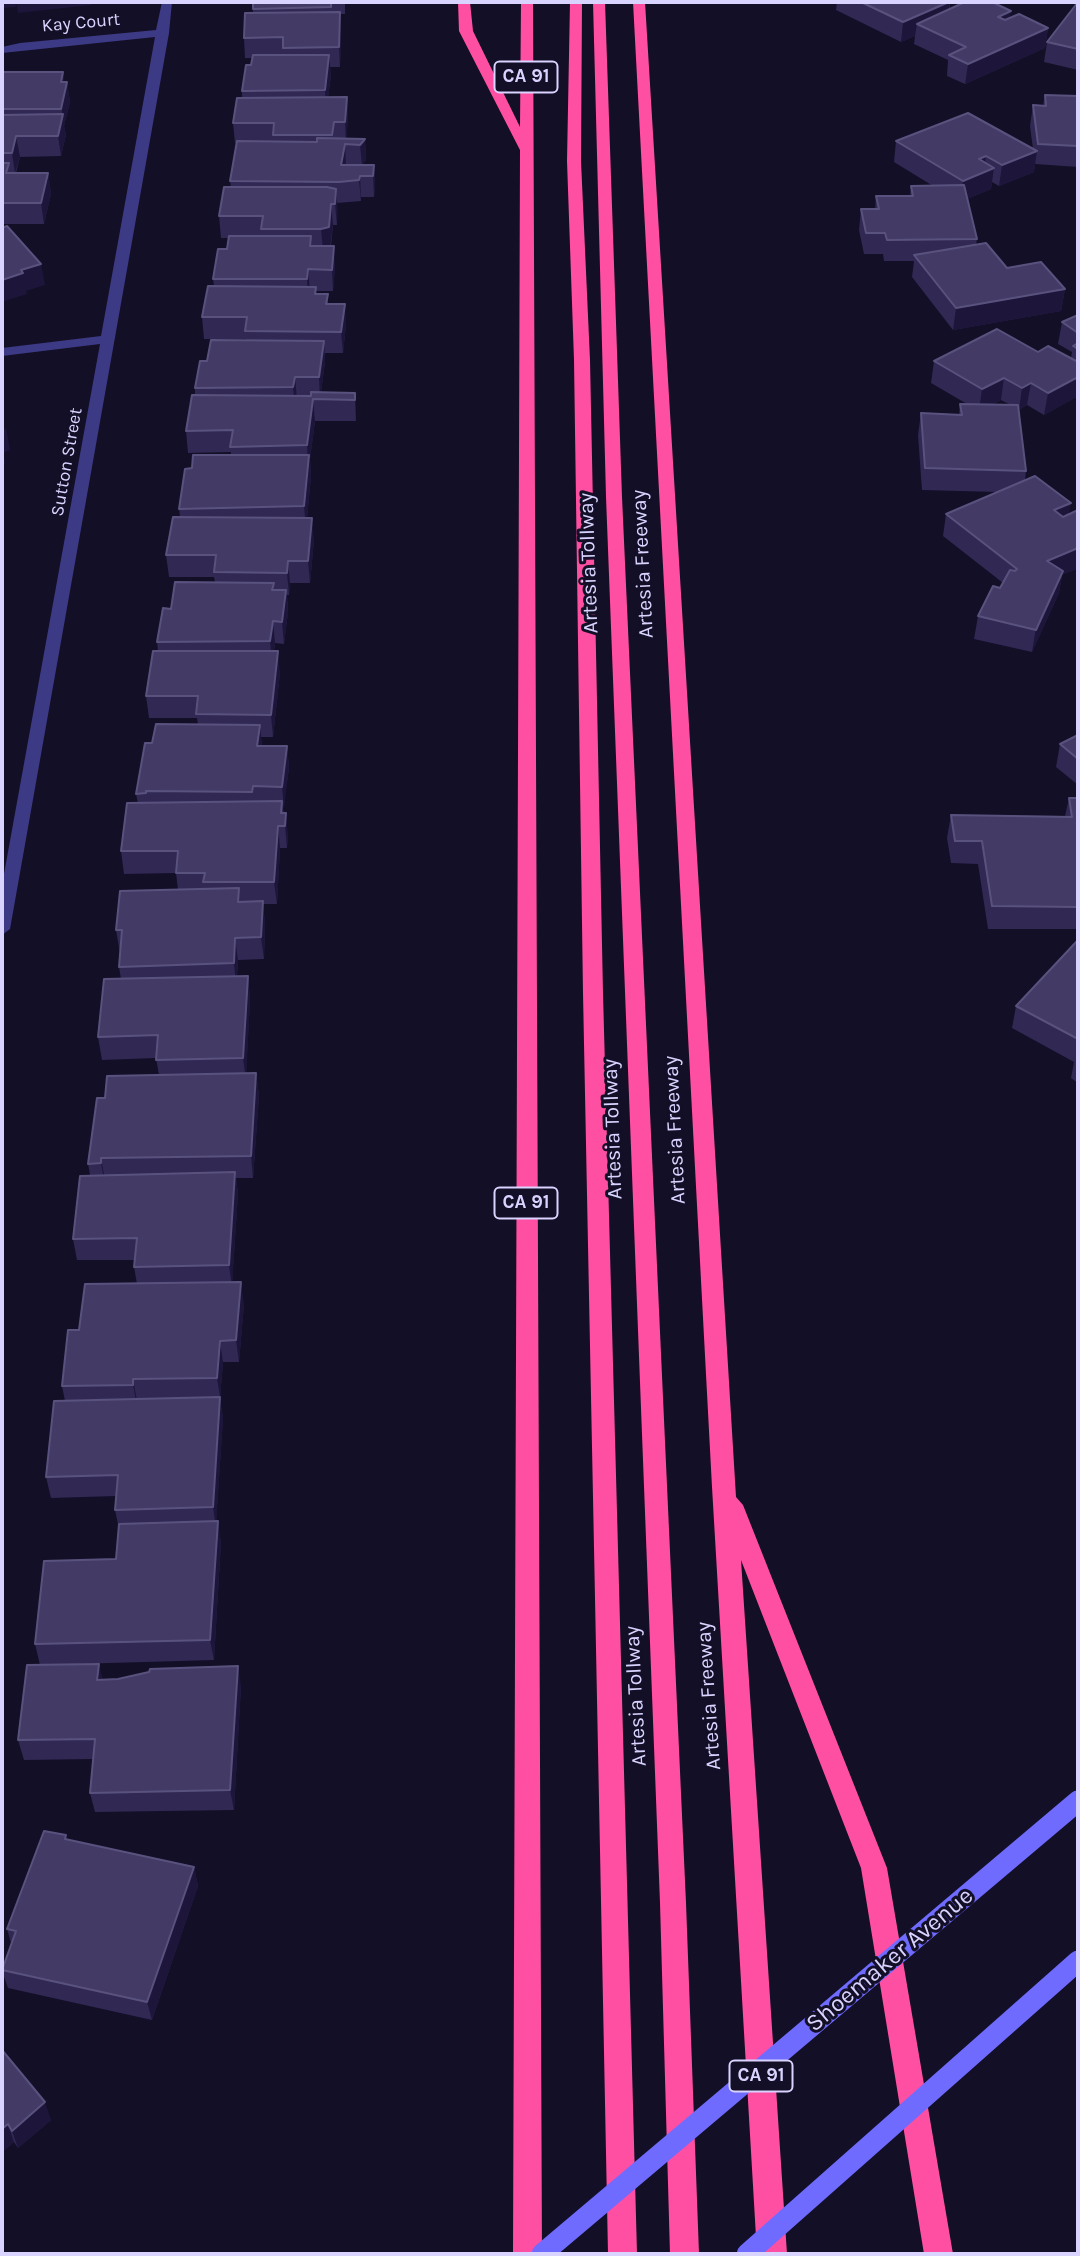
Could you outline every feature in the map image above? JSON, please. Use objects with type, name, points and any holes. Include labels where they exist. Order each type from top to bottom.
[{"type":"highway","points":[[464,2],[466,31],[525,152]]},
{"type":"highway","name":"CA 91","points":[[527,2],[528,2254]]},
{"type":"highway","name":"Artesia Tollway","points":[[576,2],[574,161],[582,360],[593,993],[623,2254]]},
{"type":"highway","name":"Artesia Tollway","points":[[599,2],[613,470],[673,1889],[685,2254]]},
{"type":"highway","name":"Artesia Freeway","points":[[639,2],[724,1486],[772,2254]]},
{"type":"highway","points":[[724,1486],[874,1868],[939,2254]]},
{"type":"street","name":"Sutton Street","points":[[2,929],[167,2]]},
{"type":"street","name":"Kay Court","points":[[2,50],[163,33]]},
{"type":"street","points":[[2,352],[109,339]]},
{"type":"street","name":"Shoemaker Avenue","points":[[542,2254],[1078,1801]]},
{"type":"street","points":[[747,2254],[1078,1962]]},
{"type":"building","points":[[253,2],[331,2],[331,7],[253,9]]},
{"type":"building","points":[[861,2],[949,2],[903,22]]},
{"type":"building","points":[[965,2],[992,2],[1011,11],[998,17],[1005,20],[1019,14],[1048,28],[968,64],[949,55],[966,47],[917,24]]},
{"type":"building","points":[[1078,2],[1078,49],[1047,42]]},
{"type":"building","points":[[340,12],[339,47],[283,48],[283,37],[244,38],[245,13]]},
{"type":"building","points":[[253,55],[329,55],[325,90],[242,91],[246,65],[251,65]]},
{"type":"building","points":[[2,72],[63,72],[61,82],[67,82],[61,109],[2,109]]},
{"type":"building","points":[[1045,95],[1078,96],[1078,146],[1038,144],[1033,105],[1046,106]]},
{"type":"building","points":[[347,97],[345,122],[334,122],[332,135],[273,135],[274,123],[233,123],[237,98]]},
{"type":"building","points":[[968,113],[1037,151],[1002,165],[986,156],[979,159],[994,168],[963,181],[896,141]]},
{"type":"building","points":[[63,114],[58,136],[16,136],[12,153],[2,153],[2,115]]},
{"type":"building","points":[[317,138],[365,139],[360,145],[345,144],[341,165],[374,165],[373,176],[360,176],[359,180],[339,182],[230,181],[237,141],[317,142]]},
{"type":"building","points":[[2,163],[9,163],[6,173],[48,173],[41,203],[2,203]]},
{"type":"building","points":[[964,185],[977,239],[887,240],[885,233],[866,233],[861,209],[879,209],[876,196],[913,196],[911,186]]},
{"type":"building","points":[[224,187],[336,189],[335,204],[331,204],[329,227],[261,229],[263,216],[219,216]]},
{"type":"building","points":[[7,226],[41,264],[2,280],[2,228]]},
{"type":"building","points":[[229,236],[311,236],[310,246],[334,246],[332,270],[308,269],[307,279],[213,279],[218,249],[227,249]]},
{"type":"building","points":[[986,243],[1007,268],[1041,262],[1065,289],[956,308],[914,255]]},
{"type":"building","points":[[208,286],[316,287],[315,294],[328,294],[326,304],[345,304],[341,332],[245,331],[247,317],[202,317]]},
{"type":"building","points":[[1078,315],[1078,333],[1062,322]]},
{"type":"building","points":[[997,329],[1038,352],[1048,346],[1078,362],[1078,377],[1048,393],[1031,383],[1022,388],[1004,378],[982,389],[934,361]]},
{"type":"building","points":[[211,340],[324,341],[319,377],[295,377],[293,387],[195,388],[200,361],[207,361]]},
{"type":"building","points":[[311,392],[355,393],[355,400],[313,399],[307,445],[230,447],[233,430],[186,431],[192,395],[311,396]]},
{"type":"building","points":[[960,404],[1018,405],[1026,471],[925,468],[921,413],[962,415]]},
{"type":"building","points":[[193,455],[309,455],[304,506],[179,509],[185,469],[192,468]]},
{"type":"building","points":[[1035,476],[1071,503],[1054,510],[1063,517],[1078,510],[1078,548],[1047,561],[1063,571],[1036,630],[978,616],[993,586],[1000,588],[1010,570],[1017,569],[946,514]]},
{"type":"building","points":[[173,517],[312,518],[308,561],[288,561],[287,573],[214,572],[216,555],[166,555]]},
{"type":"building","points":[[175,582],[274,583],[272,590],[286,590],[282,622],[273,621],[270,641],[157,642],[163,608],[171,609]]},
{"type":"building","points":[[153,651],[278,651],[271,715],[196,714],[198,696],[146,696]]},
{"type":"building","points":[[156,724],[260,725],[257,746],[287,746],[282,787],[253,786],[252,792],[146,791],[136,794],[145,743],[152,743]]},
{"type":"building","points":[[1078,735],[1078,759],[1060,744]]},
{"type":"building","points":[[1069,798],[1078,798],[1078,907],[992,906],[982,841],[955,841],[951,815],[1072,817]]},
{"type":"building","points":[[282,801],[281,813],[286,813],[285,826],[278,826],[274,882],[203,882],[205,873],[176,873],[178,851],[121,851],[127,803]]},
{"type":"building","points":[[239,888],[238,902],[263,901],[261,937],[235,938],[234,963],[119,967],[122,930],[116,930],[120,891]]},
{"type":"building","points":[[1078,940],[1078,1039],[1016,1006]]},
{"type":"building","points":[[248,976],[243,1058],[156,1060],[158,1035],[98,1037],[104,979]]},
{"type":"building","points":[[256,1073],[251,1156],[101,1158],[101,1163],[88,1164],[97,1098],[105,1098],[107,1076]]},
{"type":"building","points":[[235,1172],[229,1265],[134,1267],[137,1238],[73,1239],[80,1176]]},
{"type":"building","points":[[241,1282],[236,1340],[220,1341],[217,1378],[133,1379],[133,1385],[62,1386],[68,1330],[79,1330],[85,1284]]},
{"type":"building","points":[[220,1397],[213,1507],[115,1510],[118,1475],[46,1477],[54,1401]]},
{"type":"building","points":[[218,1521],[210,1640],[35,1644],[44,1561],[116,1559],[119,1524]]},
{"type":"building","points":[[99,1664],[97,1680],[118,1679],[149,1672],[150,1669],[238,1666],[230,1790],[90,1793],[95,1739],[18,1740],[27,1665]]},
{"type":"building","points":[[44,1831],[66,1835],[65,1839],[194,1867],[147,2002],[2,1970],[16,1931],[7,1929]]},
{"type":"building","points":[[2,2050],[45,2102],[12,2131],[8,2124],[2,2129]]}]
